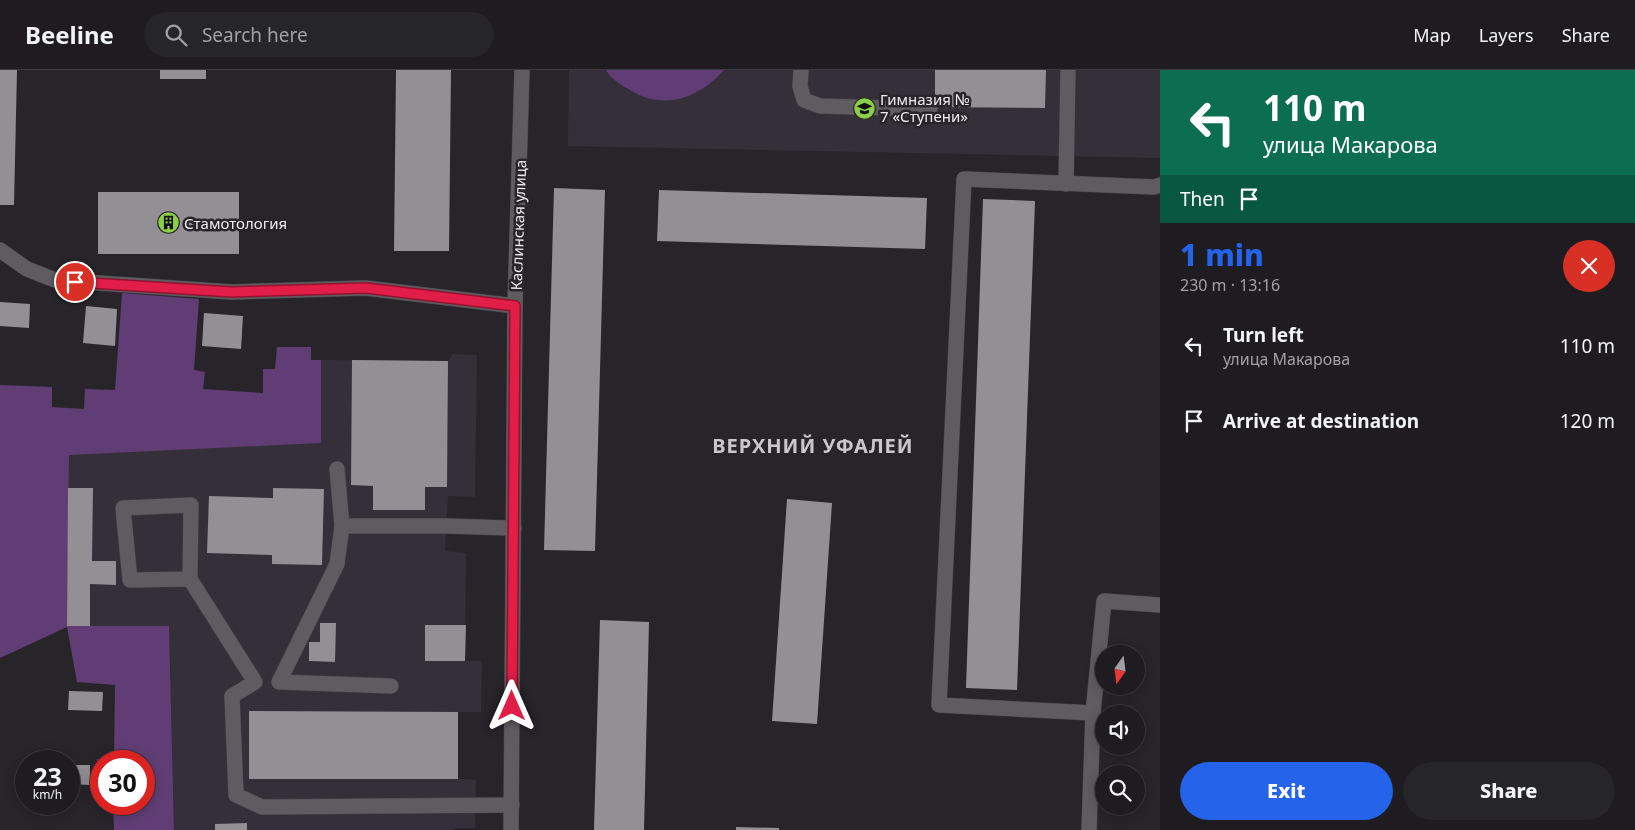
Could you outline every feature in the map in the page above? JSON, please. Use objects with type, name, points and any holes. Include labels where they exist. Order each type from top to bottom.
[{"type":"street","name":"Каслинская улица","points":[[511,830],[515,306],[522,70]]},
{"type":"street","points":[[801,70],[800,86],[804,100],[820,106],[930,109]]},
{"type":"street","points":[[1066,184],[1068,70]]},
{"type":"street","points":[[1093,713],[939,705],[964,179],[1066,184],[1160,185]]},
{"type":"street","points":[[0,250],[27,269],[56,280],[232,292],[366,288],[515,306]]},
{"type":"street","points":[[278,682],[337,564],[342,526],[337,469]]},
{"type":"street","points":[[190,579],[130,580],[123,508],[191,505],[190,579],[255,682]]},
{"type":"street","points":[[342,526],[514,528]]},
{"type":"street","points":[[1089,830],[1093,713],[1104,600],[1160,605]]},
{"type":"street","points":[[391,686],[255,682],[232,696],[236,795],[262,807],[512,805]]},
{"type":"shaded area","name":"Гимназия № 7 «Ступени»","points":[[569,70],[1160,70],[1160,158],[568,146]]},
{"type":"shaded area","points":[[606,70],[724,70],[704,88],[692,94],[668,100],[656,100],[643,96],[620,84]]},
{"type":"shaded area","points":[[122,293],[199,299],[194,370],[205,372],[203,389],[263,393],[263,369],[275,369],[277,347],[311,347],[311,360],[321,360],[321,443],[69,455],[67,626],[169,626],[174,830],[114,830],[113,815],[155,815],[155,750],[114,750],[115,685],[77,682],[67,627],[0,658],[0,385],[52,387],[52,407],[84,409],[85,389],[115,390]]},
{"type":"shaded area","points":[[453,354],[477,355],[475,497],[448,496],[445,551],[466,553],[465,661],[482,661],[481,712],[458,712],[458,779],[476,780],[475,828],[454,828],[454,830],[174,830],[169,626],[67,626],[69,454],[321,443],[321,360],[448,361]]},
{"type":"building","points":[[0,70],[17,70],[14,205],[0,205]]},
{"type":"building","points":[[160,70],[206,70],[206,79],[160,79]]},
{"type":"building","points":[[396,70],[451,70],[449,251],[394,251]]},
{"type":"building","points":[[935,70],[1046,70],[1045,108],[935,107]]},
{"type":"building","points":[[554,188],[605,190],[595,551],[544,550]]},
{"type":"building","points":[[659,190],[927,198],[925,249],[657,241]]},
{"type":"building","name":"Стамотология","points":[[98,192],[239,192],[239,254],[98,254]]},
{"type":"building","points":[[983,199],[1035,201],[1017,690],[966,688]]},
{"type":"building","points":[[0,302],[30,304],[29,328],[0,326]]},
{"type":"building","points":[[86,306],[117,309],[115,346],[83,343]]},
{"type":"building","points":[[204,313],[243,316],[241,349],[202,346]]},
{"type":"building","points":[[352,360],[448,361],[447,487],[425,487],[425,510],[373,510],[373,486],[351,485]]},
{"type":"building","points":[[68,488],[93,488],[92,561],[116,561],[116,585],[90,584],[90,626],[67,626]]},
{"type":"building","points":[[273,488],[324,489],[322,565],[272,564],[272,555],[207,553],[209,496],[273,498]]},
{"type":"building","points":[[787,499],[832,503],[817,724],[772,721]]},
{"type":"building","points":[[600,620],[649,622],[644,830],[594,830]]},
{"type":"building","points":[[320,623],[336,623],[335,662],[309,661],[309,642],[320,642]]},
{"type":"building","points":[[425,625],[466,625],[465,661],[425,661]]},
{"type":"building","points":[[69,691],[103,692],[102,711],[68,710]]},
{"type":"building","points":[[249,711],[458,712],[458,779],[249,779]]},
{"type":"building","points":[[80,765],[90,765],[90,785],[80,785]]},
{"type":"building","points":[[247,823],[247,830],[215,830],[215,824]]},
{"type":"building","points":[[736,827],[779,828],[779,830],[736,830]]},
{"type":"place","name":"Гимназия № 7 «Ступени»","points":[[864,108]]},
{"type":"place","name":"Стамотология","points":[[168,223]]},
{"type":"district","name":"ВЕРХНИЙ УФАЛЕЙ","points":[[813,445]]},
{"type":"route","points":[[75,282],[232,292],[366,288],[515,306],[512,706]]}]
